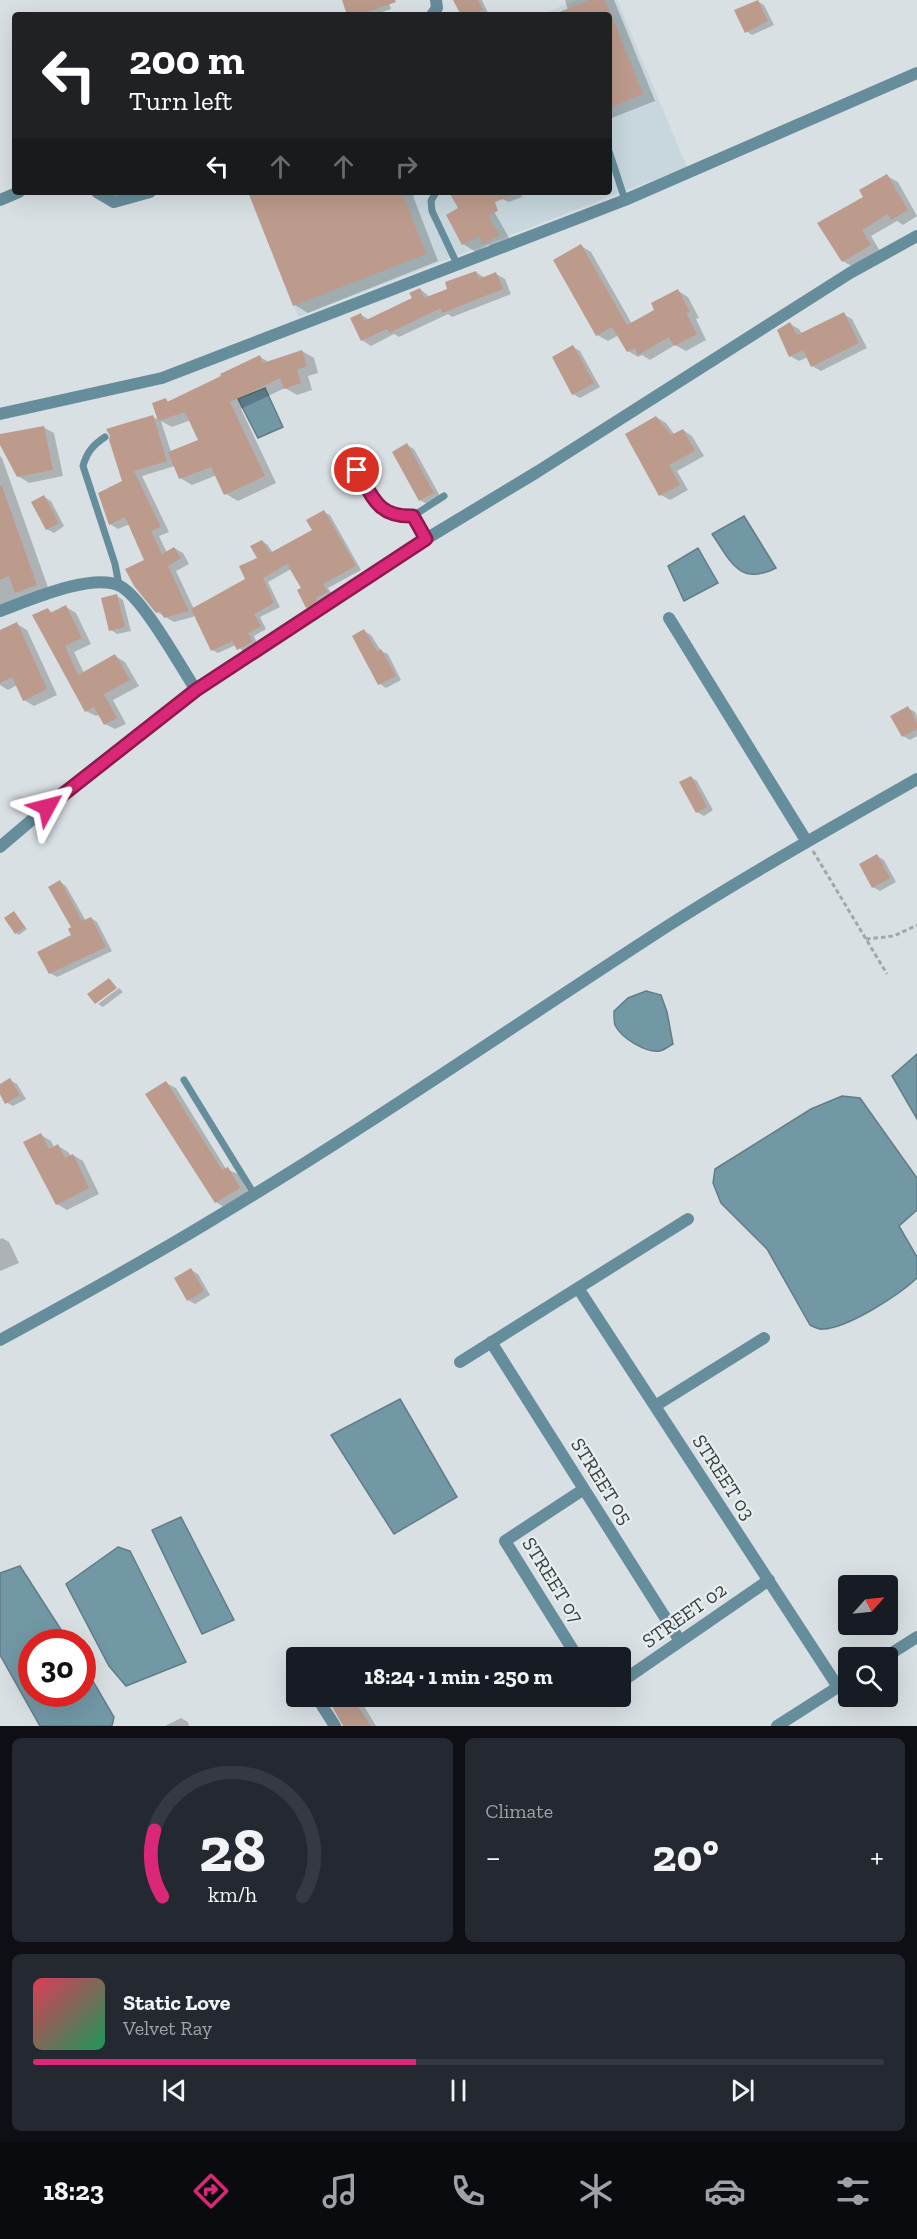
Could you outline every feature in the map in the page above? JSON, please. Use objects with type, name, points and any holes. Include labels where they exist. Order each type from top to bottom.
[{"type":"street","points":[[0,414],[162,378],[625,200],[917,73]]},
{"type":"street","points":[[102,195],[114,202],[139,195]]},
{"type":"street","points":[[0,847],[196,690],[426,539],[537,472],[850,273],[917,236]]},
{"type":"street","points":[[0,611],[65,587],[97,583],[119,585],[138,600],[196,690]]},
{"type":"street","points":[[669,618],[807,842]]},
{"type":"street","points":[[0,1340],[95,1288],[254,1194],[321,1153],[667,926],[917,779]]},
{"type":"street","points":[[460,1362],[688,1219]]},
{"type":"street","name":"STREET 03","points":[[578,1288],[769,1580],[838,1675]]},
{"type":"street","points":[[655,1406],[764,1338]]},
{"type":"street","name":"STREET 05","points":[[491,1342],[680,1641]]},
{"type":"street","name":"STREET 07","points":[[571,1647],[505,1541],[584,1489]]},
{"type":"street","name":"STREET 02","points":[[631,1675],[769,1580]]},
{"type":"street","points":[[898,1649],[917,1637]]},
{"type":"street","points":[[777,1726],[838,1687]]},
{"type":"street","points":[[323,1707],[335,1726]]},
{"type":"lane","points":[[612,160],[625,200]]},
{"type":"lane","points":[[434,195],[431,201],[432,211],[457,264]]},
{"type":"lane","points":[[105,437],[94,444],[86,454],[83,466],[115,564],[119,585]]},
{"type":"lane","points":[[357,470],[379,507],[398,516],[413,516],[444,496]]},
{"type":"lane","points":[[413,516],[426,539]]},
{"type":"lane","points":[[184,1080],[254,1194]]},
{"type":"path","points":[[807,842],[887,974]]},
{"type":"path","points":[[866,939],[894,936],[917,925]]},
{"type":"shaded area","points":[[577,0],[617,0],[687,167],[298,317],[255,195],[612,195],[612,12],[547,12]]},
{"type":"water","points":[[265,388],[283,427],[258,438],[238,399]]},
{"type":"water","points":[[744,516],[776,568],[763,573],[744,572],[730,561],[712,534]]},
{"type":"water","points":[[698,548],[718,583],[684,601],[668,566]]},
{"type":"water","points":[[646,991],[661,995],[667,1012],[673,1044],[660,1051],[648,1050],[634,1044],[618,1030],[615,1024],[614,1011],[628,998]]},
{"type":"water","points":[[917,1054],[917,1119],[892,1076]]},
{"type":"water","points":[[842,1096],[860,1098],[917,1178],[917,1210],[899,1226],[917,1257],[917,1278],[898,1293],[859,1317],[833,1327],[820,1329],[810,1325],[767,1249],[721,1203],[713,1183],[715,1169],[811,1109]]},
{"type":"water","points":[[400,1399],[457,1497],[394,1534],[331,1435]]},
{"type":"water","points":[[181,1517],[234,1620],[202,1634],[152,1530]]},
{"type":"water","points":[[118,1547],[130,1551],[186,1662],[126,1686],[109,1666],[96,1641],[96,1629],[90,1629],[66,1584]]},
{"type":"water","points":[[20,1566],[61,1629],[18,1629],[18,1687],[0,1655],[0,1573]]},
{"type":"water","points":[[96,1686],[114,1717],[112,1726],[40,1726],[29,1707],[96,1707]]},
{"type":"building","points":[[342,0],[395,0],[396,2],[368,12],[346,12]]},
{"type":"building","points":[[453,0],[478,0],[483,10],[478,12],[459,12]]},
{"type":"building","points":[[590,0],[605,0],[610,12],[559,12]]},
{"type":"building","points":[[758,0],[768,21],[745,33],[734,10]]},
{"type":"building","points":[[612,17],[643,94],[612,107]]},
{"type":"building","points":[[887,174],[908,210],[891,220],[888,214],[862,230],[871,245],[842,262],[817,223],[863,197],[859,190]]},
{"type":"building","points":[[249,195],[403,195],[426,254],[293,306]]},
{"type":"building","points":[[451,195],[513,195],[495,202],[498,211],[488,215],[500,235],[483,244],[479,236],[462,245],[446,215],[458,208]]},
{"type":"building","points":[[581,244],[627,325],[654,310],[651,303],[678,289],[690,312],[686,313],[697,334],[674,346],[669,337],[638,355],[635,348],[627,352],[612,327],[596,336],[553,260]]},
{"type":"building","points":[[476,271],[479,279],[496,272],[503,289],[442,313],[441,308],[389,333],[387,329],[361,341],[350,318],[361,313],[364,321],[412,298],[409,293],[420,288],[424,298],[447,289],[445,282]]},
{"type":"building","points":[[844,312],[859,343],[811,367],[803,350],[789,357],[777,330],[790,322],[797,335]]},
{"type":"building","points":[[573,345],[594,383],[572,395],[552,357]]},
{"type":"building","points":[[302,350],[307,366],[297,370],[301,383],[284,389],[280,378],[230,402],[265,476],[224,495],[211,467],[179,479],[168,452],[198,440],[185,412],[158,421],[152,403],[166,398],[167,402],[260,355],[263,363]]},
{"type":"building","points":[[153,415],[167,461],[134,471],[161,527],[151,531],[162,554],[174,547],[181,558],[168,566],[189,611],[164,618],[160,611],[156,613],[134,586],[125,569],[144,560],[125,517],[109,525],[98,493],[122,481],[106,429]]},
{"type":"building","points":[[656,416],[671,435],[683,429],[695,451],[669,465],[680,485],[659,496],[625,434]]},
{"type":"building","points":[[44,426],[53,470],[17,477],[0,445],[0,434]]},
{"type":"building","points":[[407,443],[434,493],[419,501],[392,452]]},
{"type":"building","points":[[0,486],[2,486],[37,585],[15,593],[9,576],[0,580]]},
{"type":"building","points":[[44,495],[59,523],[46,530],[31,502]]},
{"type":"building","points":[[324,510],[356,566],[323,584],[328,592],[316,598],[317,601],[306,608],[297,590],[301,588],[287,564],[263,578],[274,603],[254,614],[261,626],[248,633],[253,641],[237,650],[232,641],[211,651],[191,609],[245,579],[239,566],[257,558],[250,546],[262,540],[270,553],[312,530],[306,520]]},
{"type":"building","points":[[117,594],[125,627],[109,631],[101,598]]},
{"type":"building","points":[[66,605],[82,638],[65,646],[78,675],[115,654],[130,680],[104,694],[117,718],[104,725],[94,707],[85,712],[32,615],[48,608],[50,613]]},
{"type":"building","points":[[17,622],[47,689],[23,701],[12,677],[0,683],[0,630]]},
{"type":"building","points":[[364,629],[377,651],[381,649],[396,676],[378,685],[352,636]]},
{"type":"building","points":[[908,706],[917,723],[917,729],[902,737],[890,716]]},
{"type":"building","points":[[691,776],[707,807],[696,813],[679,782]]},
{"type":"building","points":[[877,854],[890,878],[872,888],[859,864]]},
{"type":"building","points":[[60,880],[82,921],[91,917],[106,947],[49,974],[37,952],[71,935],[68,929],[71,927],[48,887]]},
{"type":"building","points":[[14,911],[25,927],[15,934],[4,918]]},
{"type":"building","points":[[109,978],[117,988],[95,1004],[87,994]]},
{"type":"building","points":[[10,1078],[20,1095],[5,1104],[0,1094],[0,1084]]},
{"type":"building","points":[[166,1081],[222,1170],[228,1167],[240,1188],[215,1203],[145,1094]]},
{"type":"building","points":[[41,1133],[49,1149],[58,1144],[65,1158],[73,1154],[89,1188],[56,1205],[23,1142]]},
{"type":"building","points":[[191,1268],[204,1291],[187,1301],[174,1278]]},
{"type":"building","points":[[332,1707],[358,1707],[371,1726],[343,1726]]},
{"type":"route","points":[[47,807],[196,690],[426,539],[413,516],[398,516],[379,507],[357,470]]}]
